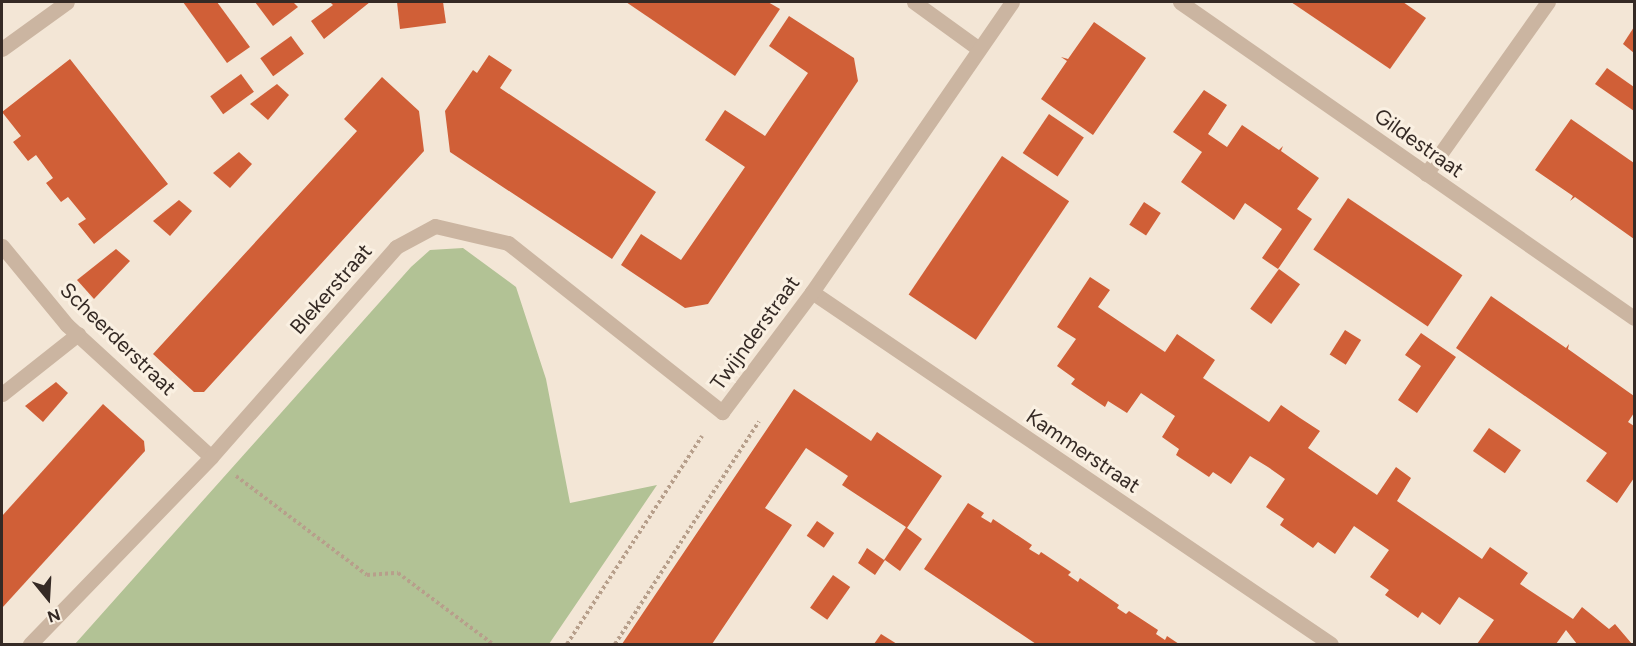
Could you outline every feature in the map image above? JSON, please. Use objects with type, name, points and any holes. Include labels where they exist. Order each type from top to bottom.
[{"type":"street","points":[[2,49],[67,2]]},
{"type":"street","points":[[914,2],[980,49]]},
{"type":"street","name":"Twijnderstraat","points":[[722,412],[812,292],[1012,2]]},
{"type":"street","name":"Gildestraat","points":[[1180,2],[1635,318]]},
{"type":"street","points":[[1426,174],[1548,2]]},
{"type":"street","name":"Blekerstraat","points":[[30,645],[211,457],[396,246],[435,225],[508,243],[722,412]]},
{"type":"street","name":"Scheerderstraat","points":[[2,246],[78,334],[211,457]]},
{"type":"street","name":"Kammerstraat","points":[[812,292],[1331,645]]},
{"type":"street","points":[[2,394],[78,334]]},
{"type":"path","name":"Twijnderstraat","points":[[567,645],[700,438],[722,412]]},
{"type":"path","points":[[615,645],[763,416]]},
{"type":"path","points":[[211,457],[367,575],[398,573],[494,645]]},
{"type":"green space","points":[[463,248],[516,287],[546,379],[570,503],[657,485],[549,644],[75,644],[411,267],[430,250]]},
{"type":"building","points":[[183,2],[217,2],[250,47],[227,63]]},
{"type":"building","points":[[255,2],[293,2],[298,7],[273,26]]},
{"type":"building","points":[[330,2],[370,2],[324,39],[311,21],[333,5]]},
{"type":"building","points":[[397,2],[443,2],[446,23],[400,29]]},
{"type":"building","points":[[626,2],[768,2],[780,9],[735,76]]},
{"type":"building","points":[[1291,2],[1403,2],[1426,18],[1390,69]]},
{"type":"building","points":[[789,16],[854,58],[858,81],[708,304],[685,308],[621,265],[641,234],[681,260],[745,167],[705,140],[725,110],[765,136],[808,73],[769,46]]},
{"type":"building","points":[[1094,22],[1146,58],[1093,135],[1041,99],[1067,61],[1061,57],[1068,59]]},
{"type":"building","points":[[1634,27],[1634,53],[1623,44]]},
{"type":"building","points":[[291,36],[304,54],[273,76],[260,58]]},
{"type":"building","points":[[489,55],[512,70],[500,88],[656,192],[612,259],[450,152],[445,111],[473,70],[477,73]]},
{"type":"building","points":[[70,59],[168,184],[94,244],[78,224],[86,219],[68,197],[61,202],[46,183],[53,178],[36,155],[28,161],[13,142],[21,136],[2,112]]},
{"type":"building","points":[[1607,68],[1634,87],[1634,111],[1595,84]]},
{"type":"building","points":[[241,74],[254,92],[223,114],[210,96]]},
{"type":"building","points":[[382,77],[419,111],[424,151],[204,392],[194,392],[153,354],[357,131],[344,119]]},
{"type":"building","points":[[277,84],[289,95],[268,120],[250,104]]},
{"type":"building","points":[[1204,90],[1227,105],[1208,134],[1227,147],[1242,125],[1279,150],[1283,146],[1281,151],[1319,178],[1297,209],[1312,219],[1278,269],[1262,258],[1282,229],[1245,203],[1234,220],[1181,182],[1202,152],[1173,132]]},
{"type":"building","points":[[1049,114],[1084,137],[1058,176],[1023,153]]},
{"type":"building","points":[[1571,119],[1634,163],[1634,239],[1575,197],[1570,201],[1573,196],[1535,170]]},
{"type":"building","points":[[239,152],[252,164],[230,188],[213,173]]},
{"type":"building","points":[[1002,156],[1069,201],[976,340],[909,294]]},
{"type":"building","points":[[1348,198],[1462,275],[1428,327],[1313,249]]},
{"type":"building","points":[[179,200],[192,211],[170,236],[153,221]]},
{"type":"building","points":[[1144,202],[1161,213],[1146,236],[1129,225]]},
{"type":"building","points":[[116,249],[130,261],[94,299],[77,280]]},
{"type":"building","points":[[1279,269],[1300,284],[1271,324],[1250,309]]},
{"type":"building","points":[[1090,277],[1110,290],[1098,307],[1165,352],[1177,334],[1215,360],[1203,378],[1269,422],[1281,405],[1320,431],[1308,448],[1377,495],[1396,467],[1411,478],[1397,501],[1482,559],[1490,547],[1528,573],[1520,584],[1573,619],[1582,607],[1609,629],[1615,624],[1632,644],[1577,644],[1566,630],[1556,644],[1477,644],[1494,620],[1459,597],[1440,625],[1422,612],[1418,618],[1385,595],[1389,590],[1370,577],[1389,550],[1354,526],[1335,554],[1318,542],[1313,548],[1280,525],[1284,519],[1266,507],[1285,479],[1268,467],[1250,456],[1231,484],[1213,472],[1209,477],[1176,455],[1179,449],[1162,437],[1175,416],[1141,393],[1127,413],[1108,401],[1105,407],[1071,384],[1075,379],[1057,366],[1076,339],[1057,327]]},
{"type":"building","points":[[1491,296],[1566,348],[1569,344],[1568,349],[1634,396],[1634,413],[1628,422],[1634,426],[1634,478],[1617,503],[1586,481],[1607,453],[1456,348]]},
{"type":"building","points":[[1345,330],[1361,340],[1346,365],[1330,355]]},
{"type":"building","points":[[1421,333],[1456,357],[1417,413],[1398,400],[1421,366],[1405,355]]},
{"type":"building","points":[[56,382],[68,393],[43,422],[25,406]]},
{"type":"building","points":[[794,389],[871,441],[877,432],[942,476],[907,528],[922,539],[900,571],[885,560],[875,575],[858,563],[867,548],[884,560],[906,527],[842,485],[848,476],[806,448],[765,508],[792,525],[712,644],[622,644]]},
{"type":"building","points":[[103,404],[144,441],[145,451],[2,608],[2,516]]},
{"type":"building","points":[[1489,428],[1521,450],[1505,473],[1473,451]]},
{"type":"building","points":[[968,503],[984,513],[981,517],[991,523],[993,519],[1032,545],[1029,549],[1039,555],[1041,552],[1071,572],[1068,575],[1078,582],[1080,578],[1119,605],[1117,608],[1126,614],[1129,611],[1158,630],[1156,634],[1165,640],[1167,636],[1179,644],[1036,644],[924,569]]},
{"type":"building","points":[[817,521],[834,533],[824,548],[807,536]]},
{"type":"building","points":[[833,575],[850,587],[827,620],[810,608]]},
{"type":"building","points":[[881,634],[897,644],[874,644]]}]
